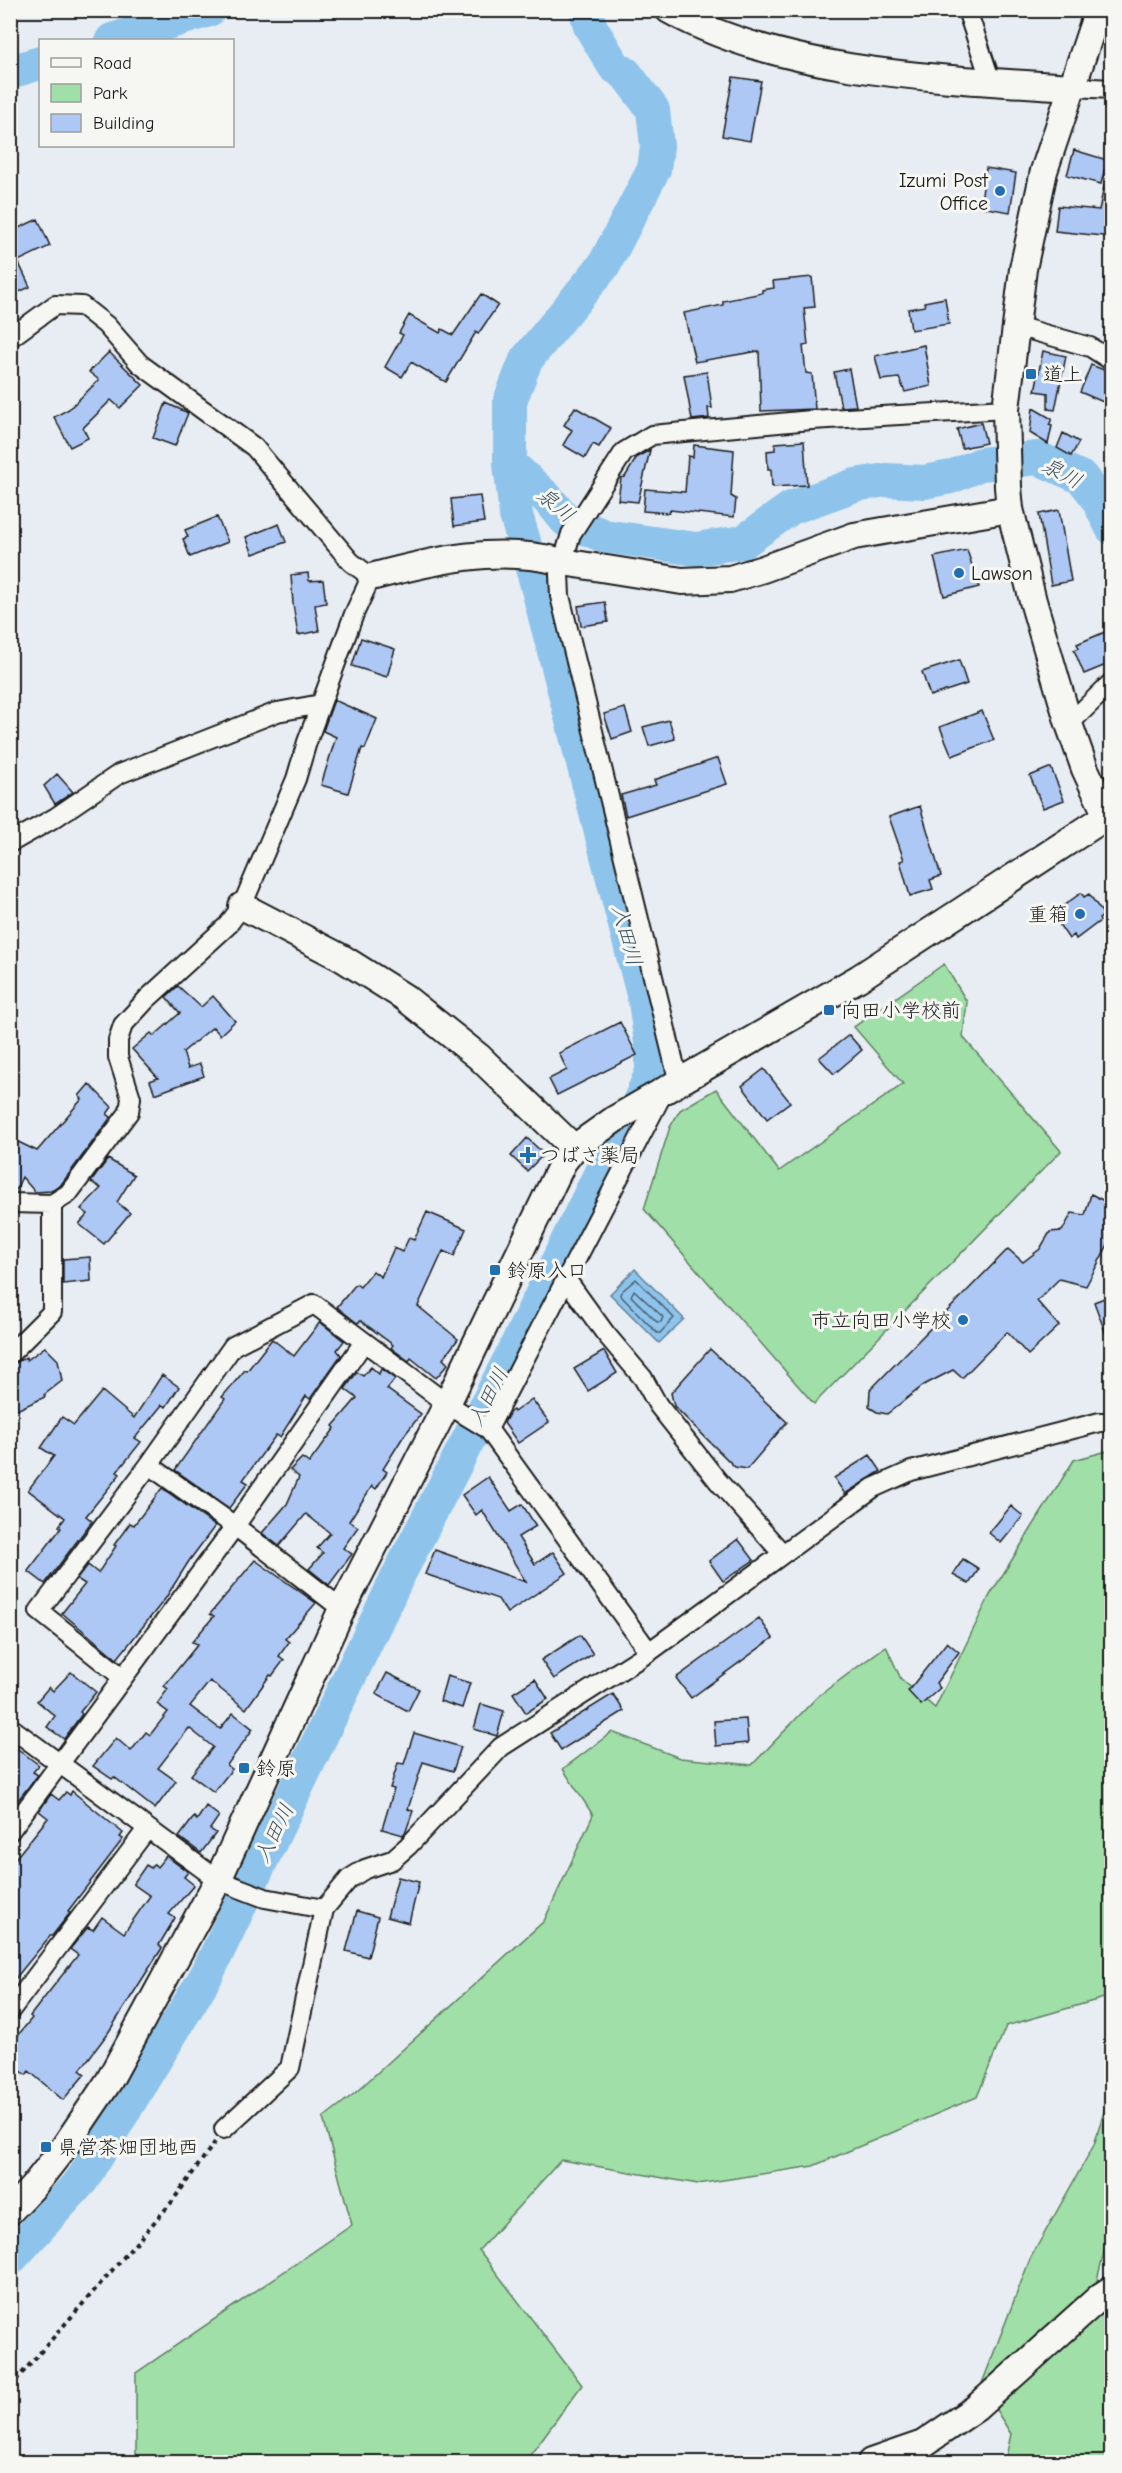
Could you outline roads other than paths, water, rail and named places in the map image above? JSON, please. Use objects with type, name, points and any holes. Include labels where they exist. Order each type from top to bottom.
[{"type":"street","points":[[669,10],[687,21],[750,44],[798,57],[887,73],[1112,89]]},
{"type":"street","points":[[967,10],[991,82]]},
{"type":"street","points":[[10,2211],[32,2188],[65,2146],[109,2081],[228,1885],[342,1609],[455,1409],[553,1179],[563,1161],[574,1148],[615,1119],[859,978],[1109,819],[1085,769],[1033,601],[1009,498],[1006,420],[1023,269],[1044,171],[1098,10]]},
{"type":"street","points":[[10,338],[55,305],[82,306],[106,325],[140,364],[254,447],[351,562],[371,577]]},
{"type":"street","points":[[1017,326],[1090,347],[1112,361]]},
{"type":"street","points":[[553,560],[624,452],[651,435],[811,420],[1006,420]]},
{"type":"street","points":[[371,577],[439,559],[508,554],[682,581],[729,579],[764,569],[854,536],[1009,498]]},
{"type":"street","points":[[485,1427],[672,1087],[560,596],[559,574],[553,560]]},
{"type":"street","points":[[10,1203],[52,1204],[68,1194],[129,1112],[131,1098],[118,1057],[118,1040],[123,1025],[147,999],[227,926],[242,906],[296,779],[354,614],[371,577]]},
{"type":"street","points":[[1070,724],[1112,682]]},
{"type":"street","points":[[10,843],[56,817],[119,774],[277,712],[321,704]]},
{"type":"street","points":[[242,906],[342,958],[405,997],[479,1058],[574,1148]]},
{"type":"street","points":[[10,1354],[52,1312],[52,1204]]},
{"type":"street","points":[[567,1279],[605,1333],[643,1378],[664,1413],[718,1481],[782,1553]]},
{"type":"street","points":[[122,1677],[39,1611],[149,1465],[233,1346],[314,1304],[455,1409],[485,1427],[649,1652]]},
{"type":"street","points":[[10,1831],[62,1764],[122,1677],[235,1526],[364,1342]]},
{"type":"street","points":[[224,2129],[290,2068],[324,1909],[349,1879],[365,1869],[392,1860],[501,1747],[649,1652],[873,1488],[911,1471],[1100,1422],[1112,1422]]},
{"type":"street","points":[[149,1465],[235,1526],[342,1609]]},
{"type":"street","points":[[10,1727],[147,1829],[228,1885],[265,1898],[324,1909]]},
{"type":"street","points":[[10,2011],[147,1829]]},
{"type":"street","points":[[871,2463],[923,2444],[976,2408],[1101,2296],[1112,2289]]},
{"type":"water","points":[[635,1269],[684,1319],[659,1343],[610,1294]]},
{"type":"waterway","points":[[115,39],[209,10]]},
{"type":"waterway","name":"入田川","points":[[10,2259],[82,2180],[206,1976],[398,1576],[513,1353],[605,1164],[628,1128],[652,1072],[652,1049],[645,1002],[535,578],[516,515],[510,464],[510,401],[526,360],[604,265],[654,169],[657,146],[653,110],[626,74],[614,66],[590,26],[586,10]]},
{"type":"waterway","points":[[10,72],[39,63]]},
{"type":"waterway","name":"泉川","points":[[510,464],[546,497],[566,520],[604,536],[696,549],[743,542],[791,508],[855,485],[886,480],[924,482],[951,477],[981,464],[1038,458],[1082,478],[1096,496],[1112,528]]},
{"type":"place","name":"Izumi Post Office","points":[[1000,191]]},
{"type":"place","name":"道上","points":[[1031,374]]},
{"type":"place","name":"Lawson","points":[[959,573]]},
{"type":"place","name":"重箱","points":[[1080,914]]},
{"type":"place","name":"向田小学校前","points":[[829,1010]]},
{"type":"place","name":"つばさ薬局","points":[[528,1155]]},
{"type":"place","name":"鈴原入口","points":[[495,1270]]},
{"type":"place","name":"市立向田小学校","points":[[963,1320]]},
{"type":"place","name":"鈴原","points":[[244,1768]]},
{"type":"place","name":"県営茶畑団地西","points":[[46,2147]]}]
